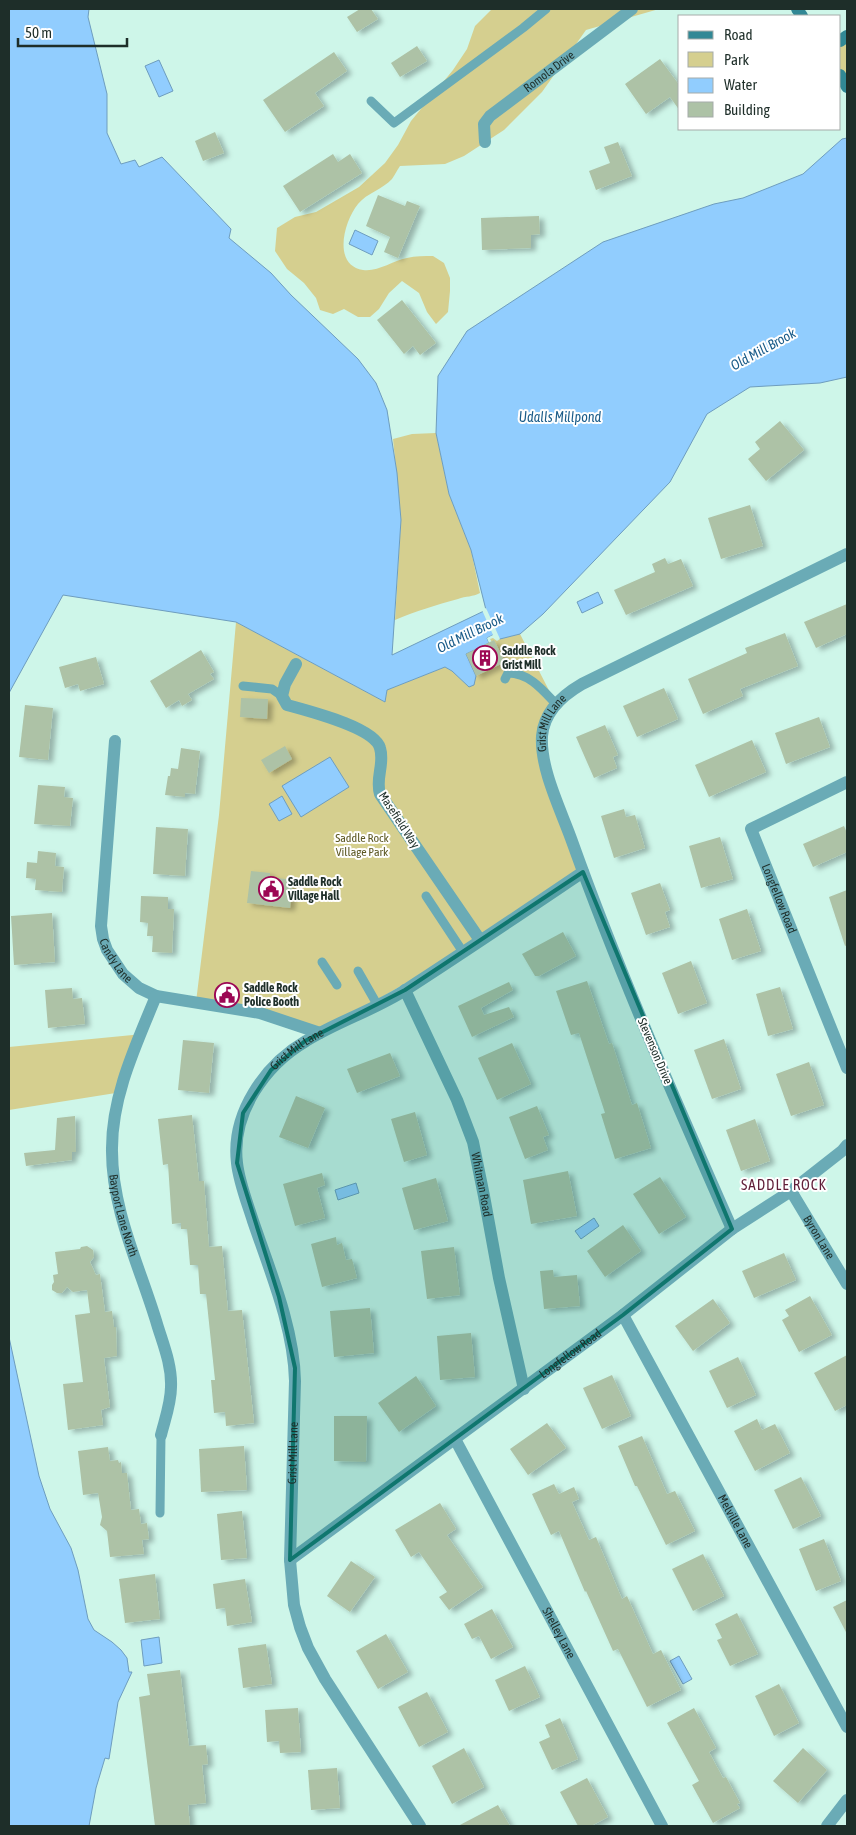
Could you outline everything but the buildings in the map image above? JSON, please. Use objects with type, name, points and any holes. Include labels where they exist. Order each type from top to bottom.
[{"type":"street","name":"Romola Drive","points":[[485,142],[484,124],[490,116],[632,9]]},
{"type":"street","name":"Grist Mill Lane","points":[[420,1826],[325,1679],[308,1648],[294,1606],[290,1560],[295,1381],[293,1355],[279,1298],[242,1187],[237,1163],[236,1144],[242,1113],[256,1089],[271,1070],[290,1052],[320,1033],[378,1006],[405,990],[583,872],[548,773],[542,744],[544,726],[556,704],[575,688],[588,681],[847,554]]},
{"type":"street","points":[[282,696],[285,684],[296,664]]},
{"type":"street","name":"Masefield Way","points":[[282,696],[288,705],[364,732],[379,744],[382,757],[377,781],[380,794],[480,940]]},
{"type":"street","name":"Candy Lane","points":[[115,741],[102,912],[103,939],[107,950],[123,974],[139,988],[156,996],[260,1013],[320,1033]]},
{"type":"street","name":"Longfellow Road","points":[[847,782],[751,829],[847,1068]]},
{"type":"street","name":"Stevenson Drive","points":[[583,872],[596,909],[655,1052],[732,1229]]},
{"type":"street","name":"Whitman Road","points":[[405,990],[457,1100],[472,1142],[499,1278],[524,1389]]},
{"type":"street","name":"Bayport Lane North","points":[[156,996],[119,1095],[114,1114],[112,1148],[116,1188],[126,1229],[153,1310],[169,1366],[170,1399],[161,1435]]},
{"type":"street","name":"Longfellow Road","points":[[290,1560],[623,1315],[732,1229],[790,1191],[842,1151],[847,1145]]},
{"type":"street","name":"Byron Lane","points":[[790,1191],[847,1284]]},
{"type":"street","name":"Melville Lane","points":[[623,1315],[847,1727]]},
{"type":"street","name":"Shelley Lane","points":[[455,1439],[662,1826]]},
{"type":"street","points":[[827,1826],[847,1800]]},
{"type":"lane","points":[[371,101],[394,122],[523,28],[546,9]]},
{"type":"lane","points":[[505,679],[508,673],[526,676],[542,688],[556,704]]},
{"type":"lane","name":"Masefield Way","points":[[244,686],[272,689],[282,696]]},
{"type":"lane","points":[[426,896],[463,952]]},
{"type":"lane","points":[[322,962],[337,985]]},
{"type":"lane","points":[[358,971],[378,1006]]},
{"type":"lane","points":[[160,1513],[161,1435]]},
{"type":"highlighted area","points":[[583,872],[732,1229],[623,1315],[290,1560],[295,1368],[279,1297],[237,1163],[243,1113],[271,1070],[305,1041],[405,990]]},
{"type":"green space","points":[[492,9],[659,9],[586,30],[542,92],[504,130],[464,156],[445,164],[400,166],[392,179],[358,204],[345,231],[344,242],[347,260],[353,266],[369,270],[380,268],[401,259],[423,256],[433,256],[444,263],[450,278],[448,312],[436,324],[427,312],[419,293],[402,281],[389,293],[379,309],[370,317],[358,317],[344,309],[333,314],[320,310],[316,298],[304,283],[287,269],[275,251],[277,228],[295,217],[316,212],[359,187],[385,163],[398,145],[411,121],[453,70],[467,49],[475,26]]},
{"type":"green space","points":[[847,36],[847,87],[841,77],[841,40]]},
{"type":"green space","points":[[436,433],[449,494],[471,550],[480,593],[426,608],[395,620],[401,520],[393,439],[412,434]]},
{"type":"green space","name":"Saddle Rock Village Park","points":[[236,622],[385,702],[387,690],[445,667],[469,687],[466,654],[489,643],[487,638],[493,635],[500,639],[520,634],[556,704],[542,744],[583,872],[480,940],[320,1033],[196,1002],[219,815]]},
{"type":"green space","points":[[143,1034],[122,1092],[9,1110],[9,1047]]},
{"type":"water","points":[[9,9],[89,9],[88,17],[107,94],[107,133],[121,164],[135,160],[139,167],[162,157],[231,229],[229,238],[271,273],[291,295],[358,359],[376,383],[387,410],[397,473],[401,520],[392,655],[486,610],[471,550],[449,494],[436,433],[438,376],[467,331],[603,242],[714,204],[743,198],[803,174],[842,139],[847,138],[847,377],[820,383],[750,387],[707,414],[670,482],[543,614],[520,634],[500,639],[493,635],[487,638],[489,643],[466,654],[476,676],[474,685],[469,687],[445,667],[387,690],[385,702],[236,622],[63,595],[9,693]]},
{"type":"water","points":[[159,60],[173,91],[159,97],[145,66]]},
{"type":"water","points":[[355,230],[378,241],[372,255],[349,244]]},
{"type":"water","points":[[598,592],[603,603],[582,613],[577,602]]},
{"type":"water","points":[[330,757],[349,787],[301,817],[282,786]]},
{"type":"water","points":[[282,796],[292,814],[279,821],[269,804]]},
{"type":"water","points":[[356,1183],[359,1193],[338,1200],[335,1190]]},
{"type":"water","points":[[594,1218],[599,1226],[581,1239],[575,1231]]},
{"type":"water","points":[[9,1337],[39,1476],[50,1509],[71,1548],[78,1570],[88,1619],[94,1630],[121,1650],[127,1658],[129,1672],[132,1672],[118,1702],[109,1759],[105,1758],[96,1788],[89,1826],[9,1826]]},
{"type":"water","points":[[159,1637],[162,1663],[144,1666],[141,1640]]},
{"type":"water","points":[[679,1656],[692,1679],[683,1684],[670,1661]]},
{"type":"pier","points":[[486,608],[500,639],[497,641],[493,638],[490,639],[492,642],[489,643],[487,638],[493,635],[482,610]]},
{"type":"place","name":"Saddle Rock Grist Mill","points":[[485,658]]},
{"type":"place","name":"Saddle Rock Village Hall","points":[[271,889]]},
{"type":"place","name":"Saddle Rock Police Booth","points":[[227,995]]},
{"type":"district","name":"SADDLE ROCK","points":[[784,1184]]},
{"type":"water label","name":"Old Mill Brook","points":[[763,349]]},
{"type":"water label","name":"Udalls Millpond","points":[[560,417]]},
{"type":"water label","name":"Old Mill Brook","points":[[470,633]]}]
